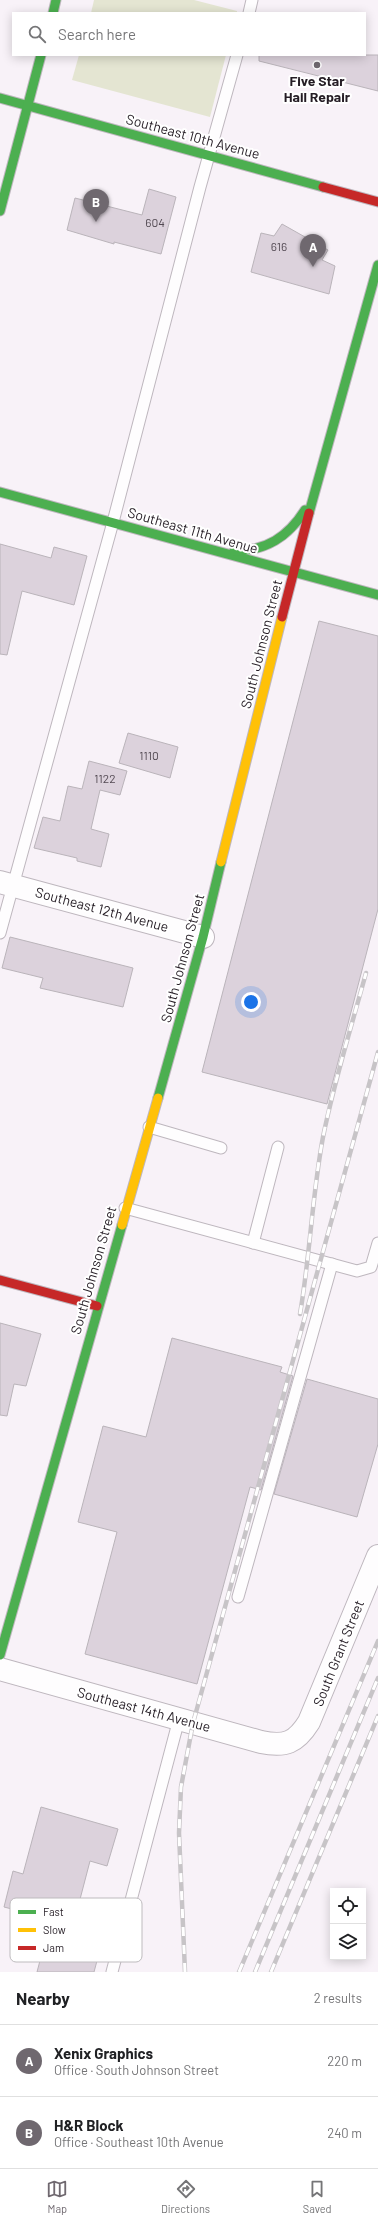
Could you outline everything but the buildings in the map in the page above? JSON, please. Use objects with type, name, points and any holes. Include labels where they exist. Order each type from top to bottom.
[{"type":"main road","points":[[53,12],[56,0]]},
{"type":"main road","points":[[0,211],[41,56]]},
{"type":"main road","name":"Southeast 10th Avenue","points":[[0,98],[378,202]]},
{"type":"main road","name":"South Johnson Street","points":[[0,1655],[97,1306],[203,937],[293,572],[378,265]]},
{"type":"main road","points":[[196,546],[243,552],[263,548],[280,540],[293,530],[317,488]]},
{"type":"main road","name":"Southeast 11th Avenue","points":[[0,492],[378,595]]},
{"type":"main road","points":[[0,1280],[97,1306]]},
{"type":"street","name":"Southeast 12th Avenue","points":[[7,884],[203,937]]},
{"type":"street","name":"South Grant Street","points":[[289,1743],[301,1735],[309,1722],[378,1556]]},
{"type":"street","name":"Southeast 14th Avenue","points":[[0,1669],[261,1742],[276,1745],[289,1743]]},
{"type":"lane","points":[[248,12],[252,0]]},
{"type":"lane","points":[[0,933],[7,884],[113,522],[208,155],[237,56]]},
{"type":"lane","points":[[149,1127],[221,1148]]},
{"type":"lane","points":[[253,1243],[278,1147]]},
{"type":"lane","points":[[125,1208],[357,1271],[371,1267],[378,1243]]},
{"type":"lane","points":[[238,1597],[332,1264]]},
{"type":"lane","points":[[132,1898],[179,1720]]},
{"type":"lane","points":[[112,1972],[115,1962]]},
{"type":"green space","points":[[94,0],[194,0],[237,11],[237,12],[91,12]]},
{"type":"green space","points":[[79,56],[226,56],[210,117],[72,80]]},
{"type":"railway","points":[[300,1314],[316,1181],[327,1116],[366,973]]},
{"type":"railway","points":[[185,1972],[179,1833],[181,1787],[193,1723],[378,1052]]},
{"type":"railway","points":[[239,1972],[378,1641]]},
{"type":"railway","points":[[255,1972],[378,1678]]},
{"type":"railway","points":[[271,1972],[378,1716]]},
{"type":"traffic: fast","points":[[53,12],[56,0]]},
{"type":"traffic: fast","points":[[0,211],[41,56]]},
{"type":"traffic: fast","points":[[0,98],[323,187]]},
{"type":"traffic: fast","points":[[309,513],[378,265]]},
{"type":"traffic: fast","points":[[0,492],[378,595]]},
{"type":"traffic: fast","points":[[234,551],[256,548],[275,541],[291,528],[305,510]]},
{"type":"traffic: fast","points":[[158,1098],[203,937],[221,862]]},
{"type":"traffic: fast","points":[[0,1655],[122,1225]]},
{"type":"traffic: slow","points":[[221,862],[282,617]]},
{"type":"traffic: slow","points":[[122,1225],[158,1098]]},
{"type":"traffic: jam","points":[[323,187],[378,202]]},
{"type":"traffic: jam","points":[[282,617],[309,513]]},
{"type":"traffic: jam","points":[[0,1280],[97,1306]]},
{"type":"place","name":"Five Star Hail Repair","points":[[317,65]]},
{"type":"place","name":"H&R Block","points":[[96,222]]},
{"type":"place","name":"Xenix Graphics","points":[[313,267]]}]
